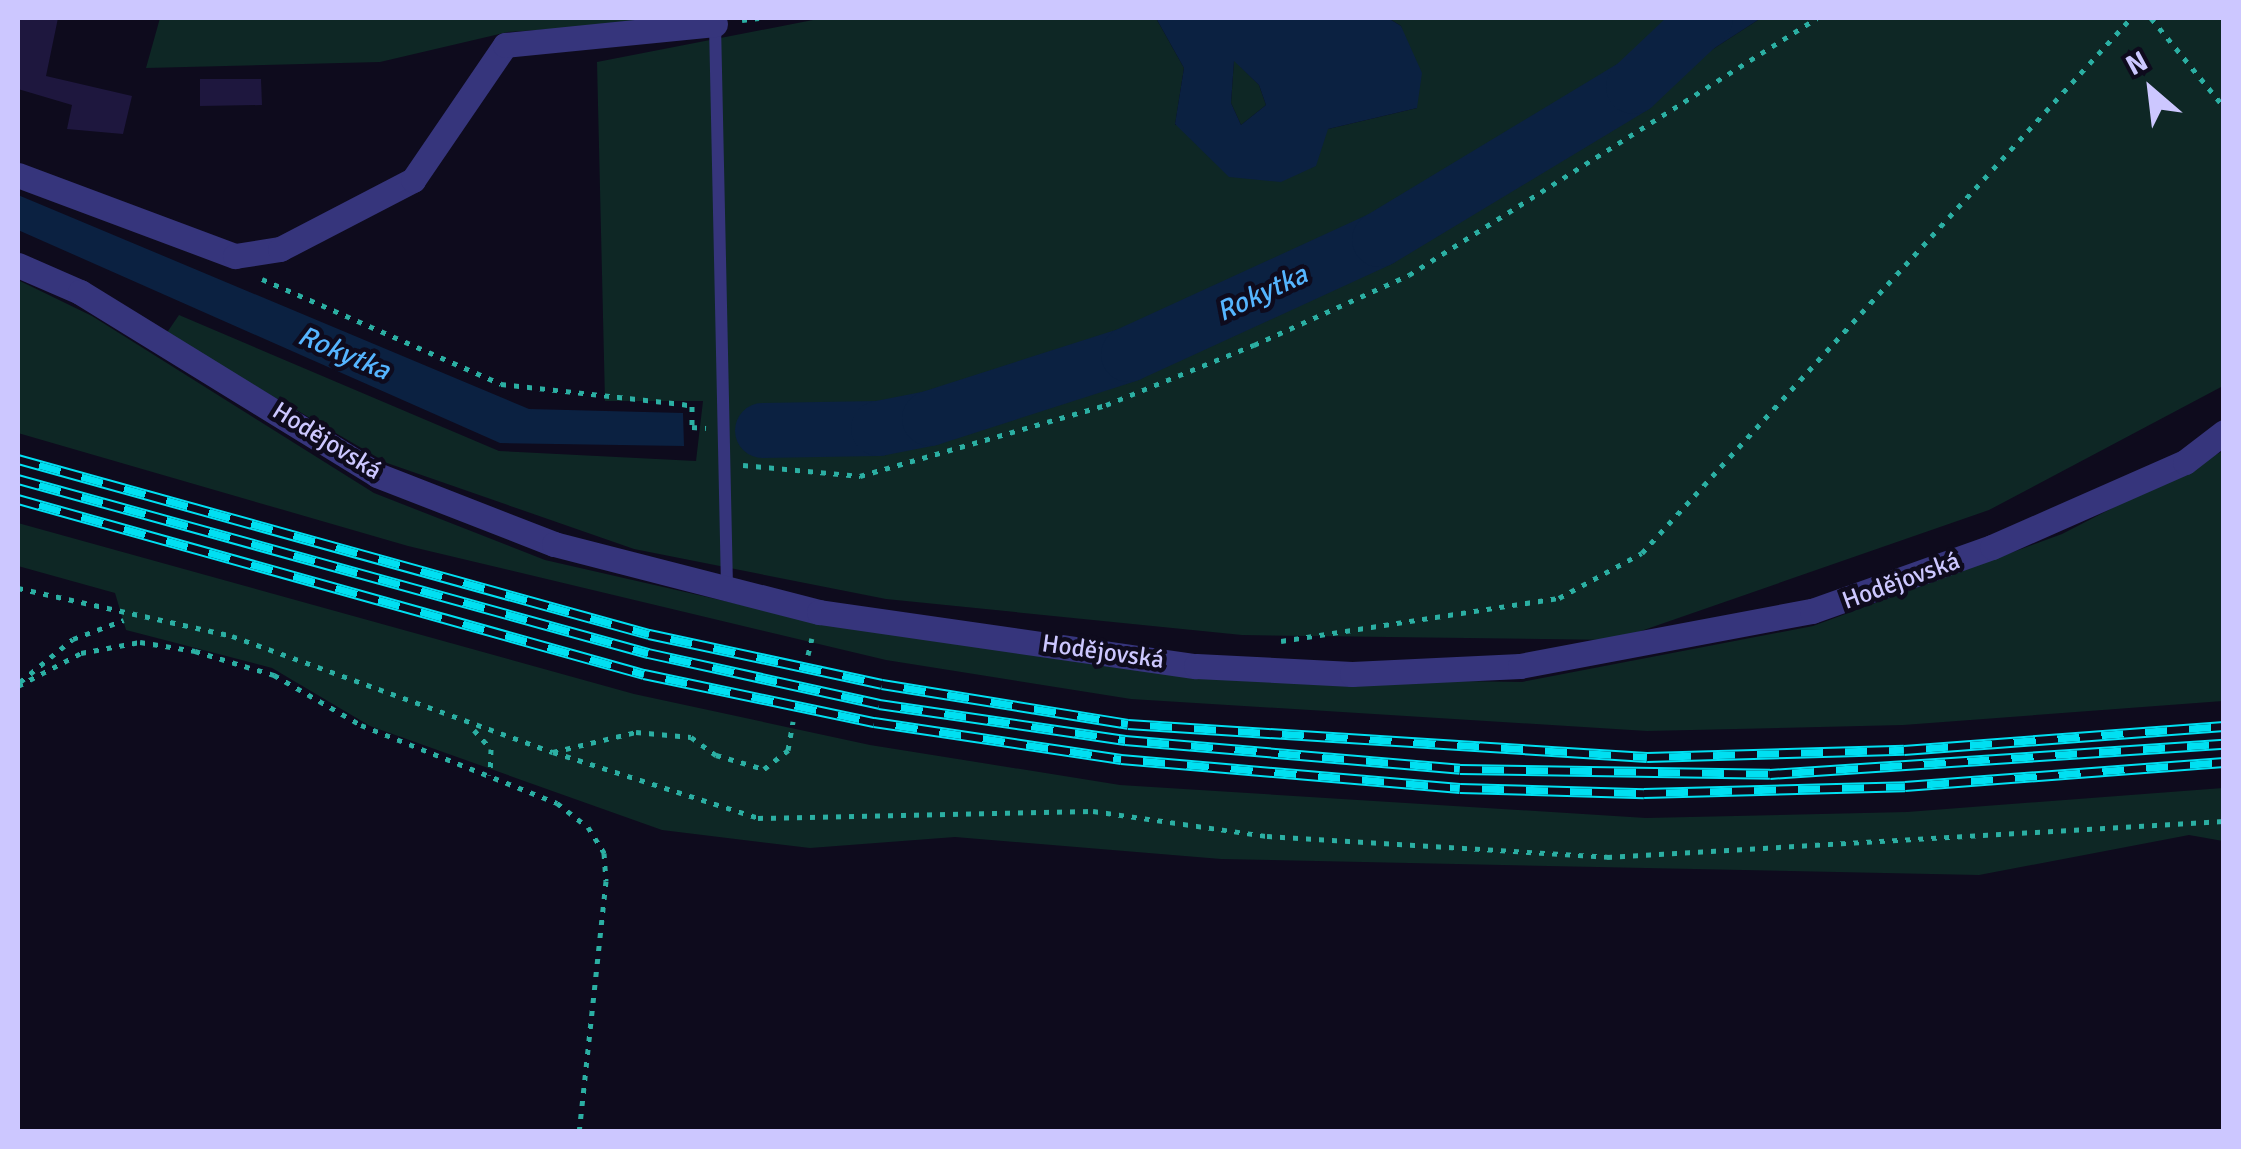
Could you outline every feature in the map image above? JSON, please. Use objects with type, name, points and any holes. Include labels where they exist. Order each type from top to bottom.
[{"type":"street","points":[[18,175],[236,256],[333,228],[413,180],[505,45],[714,24]]},
{"type":"street","name":"Hodějovská","points":[[18,266],[80,292],[377,475],[554,544],[819,612],[1196,666],[1352,674],[1520,666],[1666,642],[1899,586],[2185,462],[2224,432]]},
{"type":"lane","points":[[714,24],[727,589]]},
{"type":"path","points":[[724,462],[796,476],[860,476],[1143,390],[1409,274],[1817,18]]},
{"type":"path","points":[[1271,644],[1559,598],[1642,552],[2130,18]]},
{"type":"path","points":[[2151,18],[2224,107]]},
{"type":"path","points":[[236,256],[242,271],[502,384],[692,406],[692,427]]},
{"type":"path","points":[[18,588],[138,621],[232,636],[470,727],[758,818],[1093,811],[1267,836],[1607,857],[2224,822]]},
{"type":"path","points":[[18,685],[73,638],[116,620],[138,621]]},
{"type":"path","points":[[18,685],[81,653],[140,642],[195,651],[274,675],[361,726],[557,803],[588,826],[604,854],[578,1132]]},
{"type":"path","points":[[553,752],[636,732],[691,738],[716,755],[764,769],[780,764],[793,721]]},
{"type":"path","points":[[470,727],[491,750],[490,775]]},
{"type":"green space","points":[[160,18],[714,18],[508,32],[380,62],[146,68]]},
{"type":"green space","points":[[823,18],[1156,18],[1184,68],[1175,125],[1328,129],[1417,108],[1401,26],[1388,18],[1694,18],[1633,73],[1662,82],[1761,18],[2223,18],[2223,386],[1989,510],[1615,640],[1242,635],[886,599],[634,549],[387,463],[166,334],[179,315],[499,451],[696,461],[703,401],[605,401],[597,62]]},
{"type":"green space","points":[[1234,60],[1259,85],[1266,105],[1241,125],[1231,103]]},
{"type":"green space","points":[[18,280],[92,316],[374,493],[545,560],[817,622],[1188,677],[1522,682],[1813,626],[2062,534],[2223,451],[2223,701],[1903,725],[1647,731],[1131,699],[886,660],[408,546],[18,433]]},
{"type":"green space","points":[[18,523],[634,694],[870,745],[1120,785],[1646,818],[1907,812],[2223,788],[2223,841],[2189,835],[1979,875],[1221,859],[955,837],[810,848],[662,830],[370,726],[272,668],[126,630],[115,593],[18,566]]},
{"type":"water","points":[[1156,18],[1388,18],[1401,26],[1422,73],[1417,108],[1328,129],[1316,166],[1281,182],[1229,177],[1175,124],[1184,68]],"holes":[[[1234,61],[1259,85],[1266,105],[1241,125],[1231,103]]]},
{"type":"water","points":[[1694,18],[1761,18],[1662,82],[1632,74]]},
{"type":"water","points":[[18,195],[529,409],[683,413],[684,446],[500,443],[18,230]]},
{"type":"building","points":[[18,18],[58,18],[46,76],[132,96],[123,134],[67,129],[72,105],[18,89]]},
{"type":"building","points":[[200,79],[261,79],[262,105],[200,106]]},
{"type":"waterway","name":"Rokytka","points":[[762,430],[878,428],[929,418],[1128,354],[1379,239],[1633,86],[1705,18]]},
{"type":"railway","points":[[18,459],[649,634],[882,684],[1128,724],[1647,757],[1904,750],[2224,726]]},
{"type":"railway","points":[[18,479],[648,653],[879,704],[1125,740],[1460,769],[1770,774],[2224,744]]},
{"type":"railway","points":[[18,499],[644,674],[874,722],[1121,759],[1460,788],[1644,793],[1905,786],[2224,762]]}]
